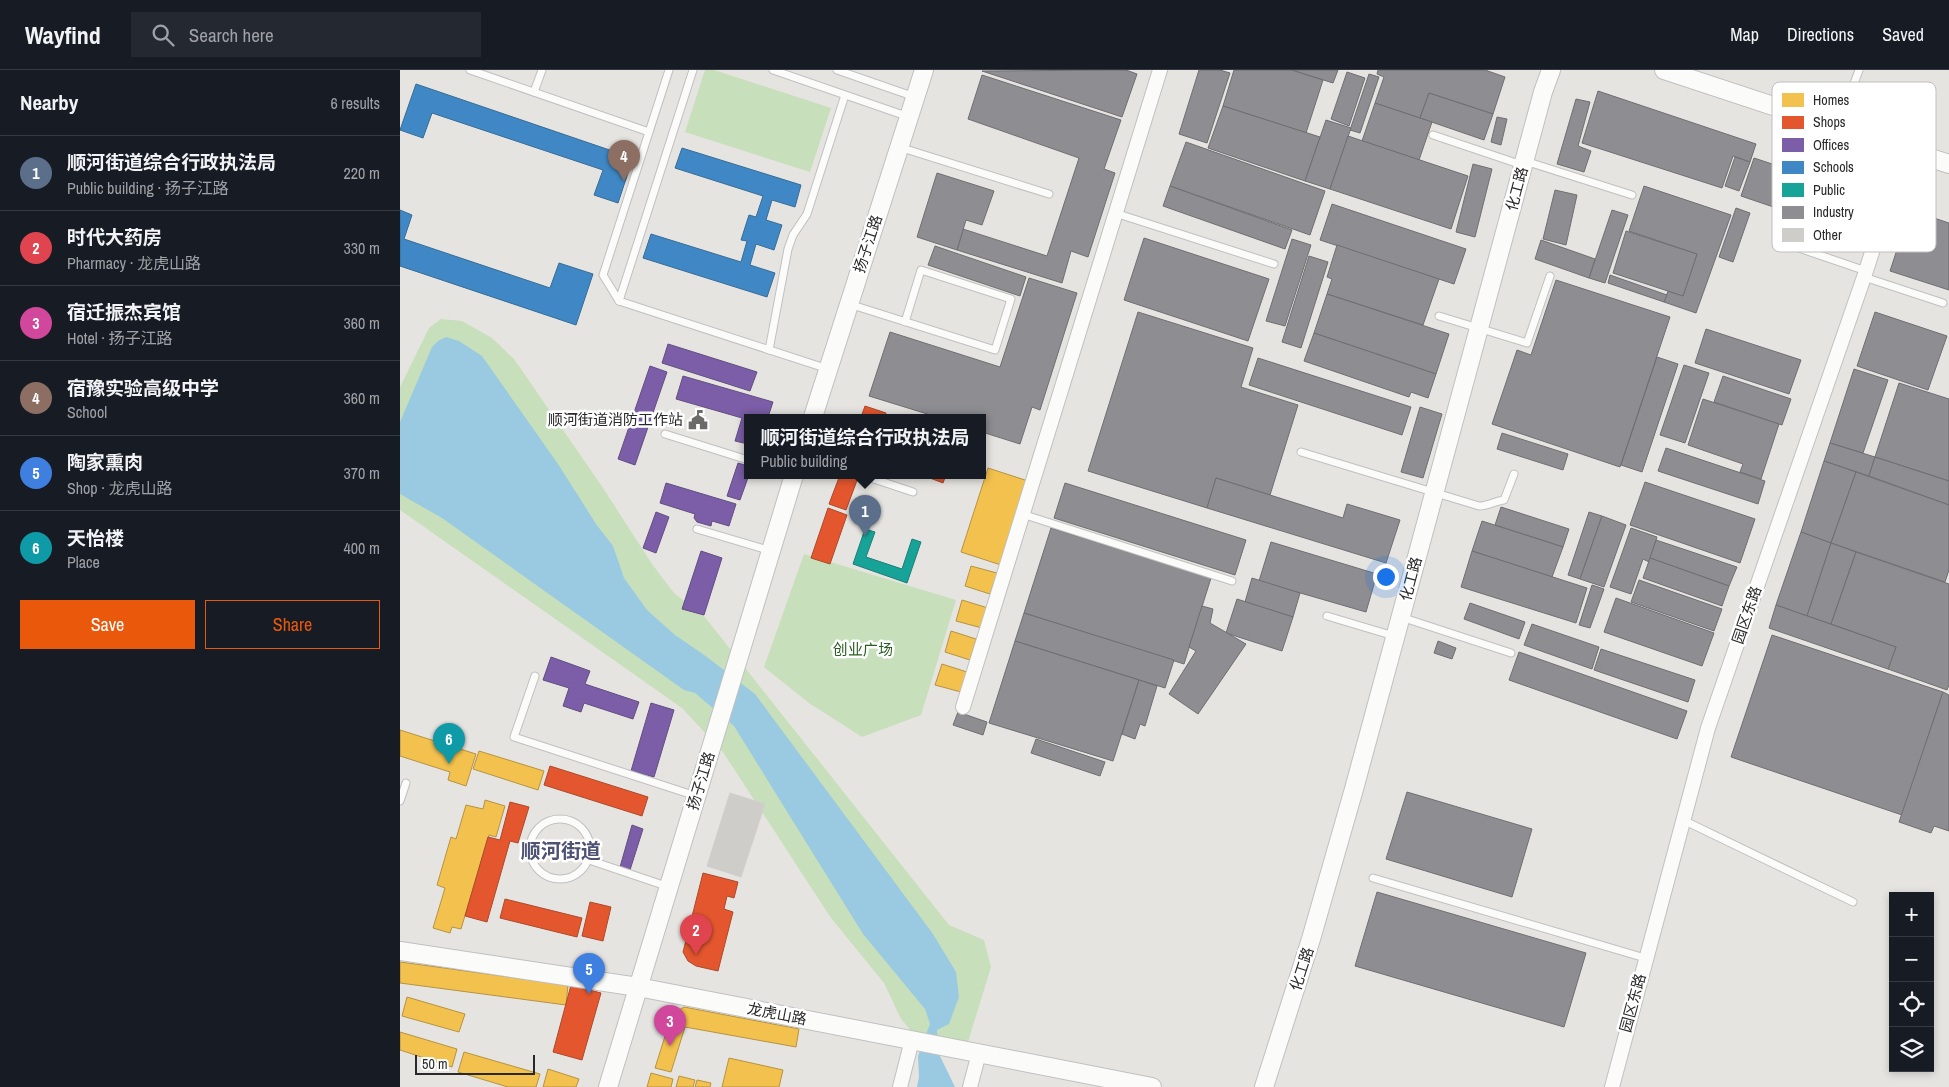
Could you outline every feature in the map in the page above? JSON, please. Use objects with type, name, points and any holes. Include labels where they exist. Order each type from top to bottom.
[{"type":"street","name":"扬子江路","points":[[814,414],[924,70]]},
{"type":"street","points":[[963,707],[1160,70]]},
{"type":"street","name":"化工路","points":[[1264,1087],[1311,939],[1551,70],[1566,70]]},
{"type":"street","points":[[1671,71],[1772,105]]},
{"type":"street","points":[[1936,160],[1949,164]]},
{"type":"street","name":"园区东路","points":[[1612,1087],[1708,728],[1872,252]]},
{"type":"street","name":"扬子江路","points":[[608,1087],[793,479]]},
{"type":"street","name":"龙虎山路","points":[[400,951],[638,987],[979,1053],[1126,1084],[1152,1087]]},
{"type":"street","points":[[900,1087],[912,1040]]},
{"type":"street","points":[[970,1087],[979,1053]]},
{"type":"lane","points":[[470,70],[649,132]]},
{"type":"lane","points":[[534,92],[542,70]]},
{"type":"lane","points":[[669,70],[602,275],[618,301],[828,369]]},
{"type":"lane","points":[[618,301],[693,70]]},
{"type":"lane","points":[[773,70],[909,116]]},
{"type":"lane","points":[[837,70],[915,97]]},
{"type":"lane","points":[[1855,82],[1859,70]]},
{"type":"lane","points":[[769,350],[788,250],[793,235],[807,214],[845,95]]},
{"type":"lane","points":[[1433,135],[1632,195]]},
{"type":"lane","points":[[899,147],[1049,194]]},
{"type":"lane","points":[[1115,213],[1274,264]]},
{"type":"lane","points":[[1808,252],[1942,303]]},
{"type":"lane","points":[[849,303],[905,322],[995,350],[1011,299],[921,270],[905,322]]},
{"type":"lane","points":[[1439,316],[1528,343],[1550,276]]},
{"type":"lane","points":[[665,434],[744,459]]},
{"type":"lane","points":[[1301,452],[1479,506],[1487,506],[1496,501],[1504,500],[1514,474]]},
{"type":"lane","points":[[874,479],[912,492]]},
{"type":"lane","points":[[1022,514],[1232,581]]},
{"type":"lane","points":[[697,528],[771,551]]},
{"type":"lane","points":[[1327,616],[1395,637]]},
{"type":"lane","points":[[1401,617],[1510,653]]},
{"type":"lane","points":[[535,676],[514,737],[696,796]]},
{"type":"lane","points":[[400,801],[406,784]]},
{"type":"lane","points":[[558,818],[568,820],[581,827],[590,840],[589,860],[576,875],[557,879],[548,877],[534,864],[530,854],[530,844],[533,835],[548,821],[558,818]]},
{"type":"lane","points":[[1683,820],[1853,902]]},
{"type":"lane","points":[[589,860],[669,886]]},
{"type":"lane","points":[[1373,878],[1645,958]]},
{"type":"green space","points":[[705,70],[714,70],[831,108],[810,172],[685,132]]},
{"type":"green space","points":[[441,319],[462,321],[492,338],[514,359],[603,488],[652,564],[674,593],[704,616],[949,925],[984,940],[991,967],[968,1042],[913,1033],[901,1019],[884,983],[831,918],[723,752],[682,708],[400,510],[400,387],[429,328]]},
{"type":"green space","name":"创业广场","points":[[804,554],[956,600],[921,715],[862,737],[809,703],[764,667]]},
{"type":"water","points":[[446,337],[459,341],[482,356],[558,464],[596,524],[613,546],[624,578],[647,610],[675,635],[755,694],[933,934],[956,972],[959,997],[949,1024],[937,1030],[938,1052],[955,1087],[917,1087],[919,1077],[918,1056],[930,1024],[925,1009],[863,934],[734,726],[695,693],[684,690],[442,518],[400,494],[400,422],[432,347]]},
{"type":"building: Homes","points":[[988,468],[1028,481],[1001,565],[961,552]]},
{"type":"building: Homes","points":[[971,566],[997,573],[990,594],[965,586]]},
{"type":"building: Homes","points":[[962,600],[988,608],[982,628],[956,621]]},
{"type":"building: Homes","points":[[951,631],[976,639],[970,660],[945,652]]},
{"type":"building: Homes","points":[[942,664],[967,672],[961,692],[935,685]]},
{"type":"building: Homes","points":[[400,730],[476,754],[466,786],[448,780],[450,772],[400,756]]},
{"type":"building: Homes","points":[[479,751],[544,771],[538,790],[473,769]]},
{"type":"building: Homes","points":[[485,800],[505,806],[496,837],[489,835],[461,929],[452,927],[450,933],[433,928],[445,888],[437,885],[451,837],[456,839],[466,805],[483,809]]},
{"type":"building: Homes","points":[[400,962],[568,985],[566,1005],[400,983]]},
{"type":"building: Homes","points":[[407,997],[465,1014],[459,1032],[402,1016]]},
{"type":"building: Homes","points":[[684,1007],[799,1029],[796,1047],[685,1027],[671,1072],[655,1068],[672,1014]]},
{"type":"building: Homes","points":[[400,1032],[457,1049],[452,1067],[400,1050]]},
{"type":"building: Homes","points":[[464,1052],[540,1074],[536,1087],[508,1087],[458,1072]]},
{"type":"building: Homes","points":[[729,1058],[783,1070],[779,1087],[722,1087]]},
{"type":"building: Homes","points":[[548,1069],[579,1079],[576,1087],[543,1087]]},
{"type":"building: Homes","points":[[651,1073],[673,1079],[671,1087],[647,1087]]},
{"type":"building: Homes","points":[[679,1076],[695,1080],[693,1087],[676,1087]]},
{"type":"building: Homes","points":[[697,1080],[711,1083],[710,1087],[695,1087]]},
{"type":"building: Shops","points":[[865,406],[886,413],[886,414],[862,414]]},
{"type":"building: Shops","points":[[838,479],[858,479],[846,510],[829,504]]},
{"type":"building: Shops","points":[[932,479],[944,479],[943,483]]},
{"type":"building: Shops","points":[[828,508],[847,515],[830,564],[811,558]]},
{"type":"building: Shops","points":[[550,766],[648,797],[642,816],[544,785]]},
{"type":"building: Shops","points":[[510,802],[529,807],[518,843],[510,841],[487,922],[465,916],[488,837],[500,840]]},
{"type":"building: Shops","points":[[703,873],[738,882],[734,898],[727,896],[724,909],[733,912],[718,971],[696,966],[688,961],[683,952]]},
{"type":"building: Shops","points":[[505,899],[582,918],[577,937],[500,918]]},
{"type":"building: Shops","points":[[590,902],[611,907],[603,941],[582,936]]},
{"type":"building: Shops","points":[[571,985],[601,993],[582,1060],[553,1052]]},
{"type":"building: Offices","points":[[668,344],[757,372],[750,391],[662,363]]},
{"type":"building: Offices","points":[[650,366],[667,372],[635,465],[618,459]]},
{"type":"building: Offices","points":[[683,376],[773,402],[769,414],[744,414],[744,443],[735,441],[742,418],[676,399]]},
{"type":"building: Offices","points":[[738,463],[744,465],[744,479],[748,479],[740,500],[727,496]]},
{"type":"building: Offices","points":[[666,483],[736,504],[729,526],[712,521],[711,526],[697,522],[694,518],[695,514],[660,503]]},
{"type":"building: Offices","points":[[656,512],[669,517],[656,553],[643,548]]},
{"type":"building: Offices","points":[[701,551],[722,558],[704,615],[682,609]]},
{"type":"building: Offices","points":[[551,657],[590,671],[585,684],[639,702],[633,719],[584,703],[581,712],[563,706],[569,688],[543,680]]},
{"type":"building: Offices","points":[[651,703],[674,710],[654,777],[631,771]]},
{"type":"building: Offices","points":[[632,825],[643,829],[630,870],[620,867]]},
{"type":"building: Schools","points":[[416,84],[633,158],[618,203],[594,195],[603,170],[432,113],[423,138],[400,130]]},
{"type":"building: Schools","points":[[682,148],[801,185],[795,207],[772,200],[766,220],[782,225],[774,250],[756,244],[750,265],[775,273],[767,297],[643,258],[651,234],[741,262],[747,241],[741,240],[749,215],[756,217],[763,196],[675,168]]},
{"type":"building: Schools","points":[[400,210],[412,215],[404,239],[550,288],[559,263],[593,274],[576,325],[400,266]]},
{"type":"building: Public","points":[[865,529],[875,532],[866,557],[902,569],[912,539],[921,542],[907,583],[853,564]]},
{"type":"building: Industry","points":[[1126,70],[1137,74],[1122,117],[982,71]]},
{"type":"building: Industry","points":[[1199,70],[1220,70],[1230,73],[1207,143],[1179,134]]},
{"type":"building: Industry","points":[[1234,70],[1292,70],[1323,80],[1306,133],[1223,106]]},
{"type":"building: Industry","points":[[1292,70],[1338,70],[1333,83]]},
{"type":"building: Industry","points":[[1378,70],[1485,70],[1505,77],[1493,114],[1429,93],[1420,118],[1375,103],[1384,77],[1377,74]]},
{"type":"building: Industry","points":[[1347,72],[1365,78],[1349,126],[1331,119]]},
{"type":"building: Industry","points":[[1369,74],[1379,77],[1360,133],[1350,130]]},
{"type":"building: Industry","points":[[982,75],[1121,120],[1104,169],[1115,173],[1088,257],[1071,251],[1062,283],[957,250],[963,229],[1047,256],[1079,158],[968,119]]},
{"type":"building: Industry","points":[[1598,91],[1756,144],[1750,162],[1733,156],[1722,188],[1582,143]]},
{"type":"building: Industry","points":[[1429,93],[1493,114],[1484,140],[1420,118]]},
{"type":"building: Industry","points":[[1576,99],[1590,102],[1578,146],[1591,151],[1584,172],[1557,164]]},
{"type":"building: Industry","points":[[1375,103],[1432,122],[1419,160],[1362,141]]},
{"type":"building: Industry","points":[[1223,106],[1320,137],[1305,181],[1208,148]]},
{"type":"building: Industry","points":[[1497,117],[1507,119],[1501,145],[1491,142]]},
{"type":"building: Industry","points":[[1326,120],[1351,128],[1330,189],[1305,181]]},
{"type":"building: Industry","points":[[1348,136],[1468,176],[1451,229],[1330,189]]},
{"type":"building: Industry","points":[[1186,142],[1325,191],[1310,235],[1170,186]]},
{"type":"building: Industry","points":[[1735,157],[1750,162],[1739,191],[1725,186]]},
{"type":"building: Industry","points":[[1754,158],[1772,164],[1772,207],[1741,196]]},
{"type":"building: Industry","points":[[1473,164],[1492,169],[1475,237],[1456,232]]},
{"type":"building: Industry","points":[[937,173],[994,191],[982,225],[966,220],[957,250],[917,237]]},
{"type":"building: Industry","points":[[1170,186],[1292,230],[1285,249],[1163,206]]},
{"type":"building: Industry","points":[[1644,186],[1731,215],[1696,313],[1664,302],[1668,291],[1683,296],[1697,254],[1629,231]]},
{"type":"building: Industry","points":[[1555,190],[1577,195],[1566,245],[1543,239]]},
{"type":"building: Industry","points":[[1332,204],[1466,249],[1454,284],[1320,240]]},
{"type":"building: Industry","points":[[1736,208],[1750,213],[1733,262],[1719,257]]},
{"type":"building: Industry","points":[[1612,210],[1628,215],[1605,283],[1589,278]]},
{"type":"building: Industry","points":[[1936,219],[1949,223],[1949,290],[1890,271],[1896,252],[1936,252]]},
{"type":"building: Industry","points":[[1626,231],[1697,254],[1683,296],[1613,273]]},
{"type":"building: Industry","points":[[1144,238],[1269,279],[1248,341],[1124,300]]},
{"type":"building: Industry","points":[[1292,239],[1311,245],[1285,326],[1266,321]]},
{"type":"building: Industry","points":[[1541,240],[1595,259],[1589,278],[1535,259]]},
{"type":"building: Industry","points":[[1337,245],[1439,279],[1423,325],[1327,294],[1332,279],[1327,277]]},
{"type":"building: Industry","points":[[935,246],[1026,277],[1020,296],[928,265]]},
{"type":"building: Industry","points":[[1309,256],[1328,262],[1301,348],[1282,342]]},
{"type":"building: Industry","points":[[1610,275],[1667,295],[1664,302],[1608,283]]},
{"type":"building: Industry","points":[[1029,278],[1077,293],[1040,410],[1032,407],[1020,444],[986,433],[986,414],[927,414],[869,396],[890,332],[1000,367]]},
{"type":"building: Industry","points":[[1556,280],[1670,317],[1620,467],[1492,424],[1517,350],[1531,355]]},
{"type":"building: Industry","points":[[1327,294],[1449,334],[1436,374],[1314,333]]},
{"type":"building: Industry","points":[[1138,312],[1253,348],[1241,387],[1298,405],[1270,495],[1216,478],[1207,508],[1088,471]]},
{"type":"building: Industry","points":[[1875,312],[1947,336],[1928,390],[1857,366]]},
{"type":"building: Industry","points":[[1706,329],[1801,360],[1789,394],[1695,363]]},
{"type":"building: Industry","points":[[1314,333],[1436,374],[1428,398],[1411,392],[1409,397],[1304,361]]},
{"type":"building: Industry","points":[[1657,357],[1678,364],[1642,472],[1621,465]]},
{"type":"building: Industry","points":[[1258,358],[1411,407],[1402,435],[1249,385]]},
{"type":"building: Industry","points":[[1684,365],[1709,373],[1685,443],[1660,435]]},
{"type":"building: Industry","points":[[1854,369],[1888,380],[1863,453],[1830,443]]},
{"type":"building: Industry","points":[[1723,376],[1791,399],[1782,425],[1714,402]]},
{"type":"building: Industry","points":[[1899,383],[1949,399],[1949,481],[1875,457]]},
{"type":"building: Industry","points":[[1703,399],[1779,424],[1761,479],[1740,472],[1743,464],[1688,445]]},
{"type":"building: Industry","points":[[1420,407],[1442,414],[1423,478],[1401,472]]},
{"type":"building: Industry","points":[[1502,433],[1568,454],[1563,470],[1497,449]]},
{"type":"building: Industry","points":[[1830,443],[1875,457],[1869,476],[1824,461]]},
{"type":"building: Industry","points":[[1666,448],[1765,481],[1758,504],[1658,471]]},
{"type":"building: Industry","points":[[1875,457],[1949,481],[1949,505],[1869,476]]},
{"type":"building: Industry","points":[[1824,461],[1856,472],[1831,543],[1801,532]]},
{"type":"building: Industry","points":[[1856,472],[1949,505],[1949,570],[1945,582],[1831,543]]},
{"type":"building: Industry","points":[[1216,478],[1343,518],[1347,504],[1400,520],[1386,563],[1207,508]]},
{"type":"building: Industry","points":[[1645,482],[1755,519],[1740,563],[1630,525]]},
{"type":"building: Industry","points":[[1065,483],[1246,540],[1235,575],[1054,518]]},
{"type":"building: Industry","points":[[1501,507],[1569,529],[1563,547],[1495,525]]},
{"type":"building: Industry","points":[[1589,512],[1602,516],[1580,579],[1568,575]]},
{"type":"building: Industry","points":[[1602,516],[1626,525],[1604,587],[1580,579]]},
{"type":"building: Industry","points":[[1482,521],[1563,547],[1552,577],[1472,551]]},
{"type":"building: Industry","points":[[1051,528],[1211,578],[1184,664],[1024,613]]},
{"type":"building: Industry","points":[[1631,528],[1657,537],[1649,562],[1643,559],[1631,594],[1610,587]]},
{"type":"building: Industry","points":[[1801,532],[1831,543],[1807,616],[1776,605]]},
{"type":"building: Industry","points":[[1656,540],[1737,567],[1729,586],[1650,558]]},
{"type":"building: Industry","points":[[1271,542],[1377,574],[1366,612],[1259,581]]},
{"type":"building: Industry","points":[[1831,543],[1856,552],[1831,624],[1807,616]]},
{"type":"building: Industry","points":[[1472,551],[1587,588],[1576,623],[1461,587]]},
{"type":"building: Industry","points":[[1856,552],[1949,584],[1949,685],[1947,690],[1888,669],[1896,647],[1831,624]]},
{"type":"building: Industry","points":[[1650,558],[1729,586],[1722,606],[1643,578]]},
{"type":"building: Industry","points":[[1252,578],[1300,593],[1293,617],[1245,602]]},
{"type":"building: Industry","points":[[1639,580],[1722,609],[1714,631],[1631,602]]},
{"type":"building: Industry","points":[[1592,585],[1604,589],[1590,628],[1579,625]]},
{"type":"building: Industry","points":[[1616,598],[1714,633],[1702,666],[1604,632]]},
{"type":"building: Industry","points":[[1237,599],[1293,617],[1282,651],[1226,633]]},
{"type":"building: Industry","points":[[1470,603],[1525,622],[1519,639],[1464,619]]},
{"type":"building: Industry","points":[[1776,605],[1896,647],[1888,669],[1769,628]]},
{"type":"building: Industry","points":[[1202,606],[1213,609],[1210,623],[1246,644],[1198,714],[1169,694],[1196,651],[1189,647]]},
{"type":"building: Industry","points":[[1024,613],[1174,660],[1165,688],[1015,641]]},
{"type":"building: Industry","points":[[1532,624],[1599,647],[1592,669],[1524,645]]},
{"type":"building: Industry","points":[[1772,635],[1943,692],[1902,815],[1731,757]]},
{"type":"building: Industry","points":[[1015,641],[1139,680],[1113,761],[989,723]]},
{"type":"building: Industry","points":[[1438,641],[1456,648],[1452,659],[1434,653]]},
{"type":"building: Industry","points":[[1601,649],[1695,680],[1688,702],[1594,670]]},
{"type":"building: Industry","points":[[1519,652],[1687,711],[1677,739],[1509,680]]},
{"type":"building: Industry","points":[[1139,680],[1157,686],[1145,726],[1140,724],[1135,739],[1122,734]]},
{"type":"building: Industry","points":[[1943,692],[1949,695],[1949,831],[1934,826],[1931,833],[1899,822]]},
{"type":"building: Industry","points":[[958,712],[987,722],[983,735],[953,725]]},
{"type":"building: Industry","points":[[1036,739],[1105,762],[1100,776],[1031,753]]},
{"type":"building: Industry","points":[[1407,792],[1532,829],[1512,897],[1386,859]]},
{"type":"building: Industry","points":[[1377,892],[1586,953],[1564,1027],[1355,966]]},
{"type":"building: Other","points":[[730,793],[765,804],[741,877],[707,866]]},
{"type":"place","name":"宿豫实验高级中学","points":[[624,181]]},
{"type":"place","name":"顺河街道消防工作站","points":[[698,420]]},
{"type":"place","name":"顺河街道综合行政执法局","points":[[865,536]]},
{"type":"place","name":"天怡楼","points":[[449,764]]},
{"type":"place","name":"时代大药房","points":[[696,955]]},
{"type":"place","name":"陶家熏肉","points":[[589,994]]},
{"type":"place","name":"宿迁振杰宾馆","points":[[670,1046]]},
{"type":"district","name":"顺河街道","points":[[561,851]]}]
